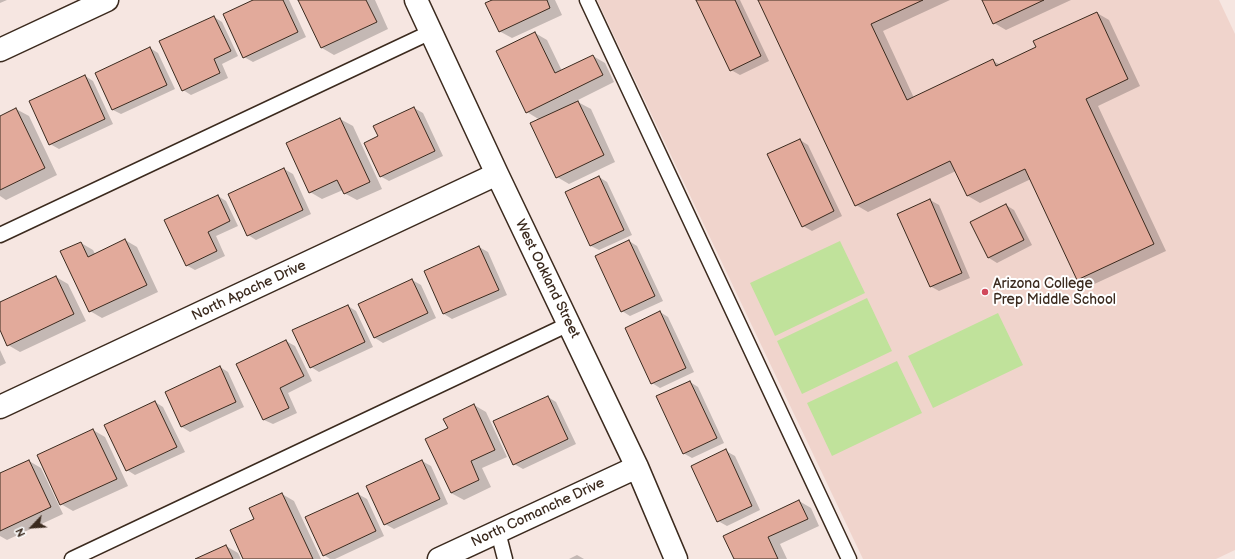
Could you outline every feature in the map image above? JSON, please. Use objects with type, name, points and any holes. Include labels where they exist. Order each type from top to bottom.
[{"type":"street","points":[[0,50],[107,0]]},
{"type":"street","name":"West Oakland Street","points":[[416,0],[497,174],[637,467],[676,559]]},
{"type":"street","name":"North Apache Drive","points":[[0,408],[497,174]]},
{"type":"street","name":"North Comanche Drive","points":[[439,559],[637,467]]},
{"type":"lane","points":[[587,0],[849,559]]},
{"type":"lane","points":[[0,235],[431,32]]},
{"type":"lane","points":[[72,559],[569,324]]},
{"type":"lane","points":[[498,532],[505,559]]},
{"type":"shaded area","name":"Arizona College Prep Middle School","points":[[597,0],[1219,0],[1235,34],[1235,550],[1216,559],[863,559]]},
{"type":"green space","points":[[840,241],[865,293],[775,336],[750,283]]},
{"type":"green space","points":[[867,298],[892,351],[802,394],[777,341]]},
{"type":"green space","points":[[998,313],[1023,365],[933,408],[908,356]]},
{"type":"green space","points":[[897,361],[922,413],[832,456],[807,403]]},
{"type":"building","points":[[253,0],[283,0],[298,32],[243,58],[223,14]]},
{"type":"building","points":[[298,0],[366,0],[377,22],[321,48]]},
{"type":"building","points":[[492,0],[547,0],[550,8],[499,32],[485,3]]},
{"type":"building","points":[[696,0],[735,0],[761,56],[730,71]]},
{"type":"building","points":[[758,0],[923,0],[871,24],[907,100],[993,59],[996,66],[1036,47],[1033,41],[1097,12],[1128,79],[1086,99],[1154,244],[1077,280],[1025,169],[967,196],[950,161],[855,206]]},
{"type":"building","points":[[982,0],[1044,0],[993,24]]},
{"type":"building","points":[[214,16],[231,51],[214,59],[220,73],[182,91],[159,41]]},
{"type":"building","points":[[535,32],[555,73],[593,55],[603,75],[526,113],[496,51]]},
{"type":"building","points":[[150,47],[167,85],[112,110],[95,73]]},
{"type":"building","points":[[85,75],[105,119],[49,145],[29,101]]},
{"type":"building","points":[[578,101],[604,155],[556,178],[530,123]]},
{"type":"building","points":[[414,107],[435,151],[380,177],[364,143],[378,136],[373,126]]},
{"type":"building","points":[[16,108],[45,168],[0,190],[0,116]]},
{"type":"building","points":[[340,118],[370,182],[344,194],[337,180],[309,193],[286,143]]},
{"type":"building","points":[[800,139],[834,211],[802,227],[767,154]]},
{"type":"building","points":[[284,168],[303,210],[247,236],[228,194]]},
{"type":"building","points":[[599,176],[624,230],[590,246],[565,192]]},
{"type":"building","points":[[218,195],[230,221],[208,232],[217,251],[186,266],[164,220]]},
{"type":"building","points":[[930,199],[962,273],[930,287],[897,214]]},
{"type":"building","points":[[1006,204],[1024,240],[988,258],[970,222]]},
{"type":"building","points":[[125,239],[147,285],[89,312],[60,251],[81,242],[88,257]]},
{"type":"building","points":[[629,240],[655,296],[621,312],[595,256]]},
{"type":"building","points":[[479,246],[499,290],[443,314],[424,271]]},
{"type":"building","points":[[56,276],[74,314],[7,346],[0,330],[0,302]]},
{"type":"building","points":[[412,279],[428,313],[374,338],[358,304]]},
{"type":"building","points":[[348,305],[365,342],[310,368],[292,330]]},
{"type":"building","points":[[660,311],[686,368],[651,384],[625,328]]},
{"type":"building","points":[[286,340],[304,376],[280,388],[289,408],[263,420],[236,364]]},
{"type":"building","points":[[220,366],[236,402],[181,427],[165,392]]},
{"type":"building","points":[[690,381],[717,438],[683,454],[656,396]]},
{"type":"building","points":[[548,396],[568,439],[513,465],[493,421]]},
{"type":"building","points":[[155,401],[177,447],[126,471],[104,425]]},
{"type":"building","points":[[474,404],[495,450],[471,461],[479,480],[451,493],[425,439],[448,428],[443,419]]},
{"type":"building","points":[[93,429],[117,479],[60,505],[37,455]]},
{"type":"building","points":[[726,449],[752,506],[717,522],[691,466]]},
{"type":"building","points":[[29,460],[51,507],[0,531],[0,473]]},
{"type":"building","points":[[422,460],[440,499],[384,525],[366,486]]},
{"type":"building","points":[[282,493],[313,559],[243,559],[230,530],[254,519],[249,508]]},
{"type":"building","points":[[358,493],[376,531],[323,556],[305,517]]},
{"type":"building","points":[[799,500],[808,519],[768,537],[778,559],[734,559],[723,536]]},
{"type":"building","points":[[226,545],[233,559],[195,559]]},
{"type":"place","name":"Arizona College Prep Middle School","points":[[985,292]]}]
